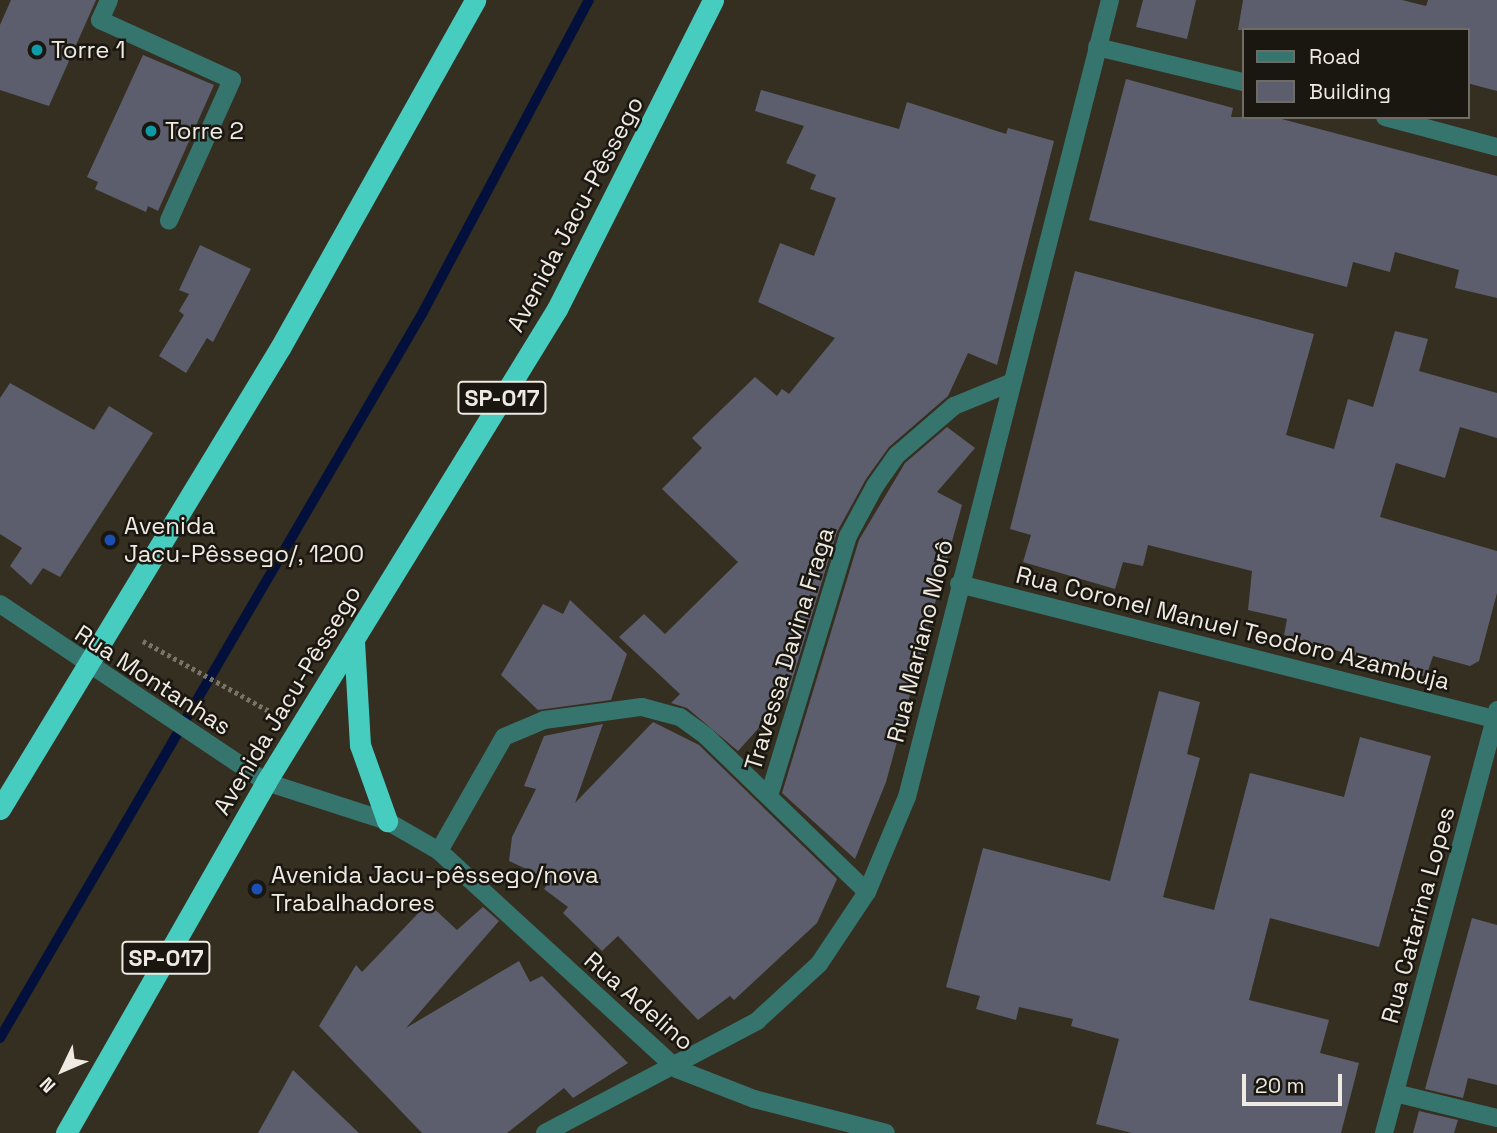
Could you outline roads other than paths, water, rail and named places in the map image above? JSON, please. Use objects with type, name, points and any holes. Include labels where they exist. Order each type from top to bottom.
[{"type":"highway","points":[[0,809],[286,336],[474,0]]},
{"type":"highway","name":"Avenida Jacu-Pêssego","points":[[66,1133],[266,782],[557,309],[713,0]]},
{"type":"highway","points":[[354,640],[360,745],[387,821]]},
{"type":"street","points":[[109,0],[100,20],[232,80],[169,220]]},
{"type":"street","name":"Rua Mariano Morô","points":[[545,1133],[677,1069],[793,992],[867,892],[907,797],[1010,383],[1110,0]]},
{"type":"street","points":[[1097,47],[1242,82]]},
{"type":"street","points":[[1392,119],[1497,147]]},
{"type":"street","name":"Travessa Davina Fraga","points":[[769,796],[848,536],[875,486],[897,456],[944,414],[1010,383]]},
{"type":"street","name":"Rua Coronel Manuel Teodoro Azambuja","points":[[959,584],[1496,714]]},
{"type":"street","name":"Rua Montanhas","points":[[0,604],[85,667],[266,782],[387,821],[439,852]]},
{"type":"street","points":[[439,852],[504,737],[592,710],[642,708],[680,717],[769,796],[867,892]]},
{"type":"street","name":"Rua Catarina Lopes","points":[[1384,1133],[1489,777],[1496,714]]},
{"type":"street","name":"Rua Adelino","points":[[439,852],[677,1069],[754,1099],[886,1133]]},
{"type":"street","points":[[1395,1093],[1497,1118]]},
{"type":"waterway","points":[[0,1038],[423,312],[589,0]]},
{"type":"place","name":"Torre 1","points":[[37,50]]},
{"type":"place","name":"Torre 2","points":[[151,131]]},
{"type":"place","name":"Avenida Jacu-Pêssego/, 1200","points":[[110,540]]},
{"type":"place","name":"Avenida Jacu-pêssego/nova Trabalhadores","points":[[257,889]]}]
